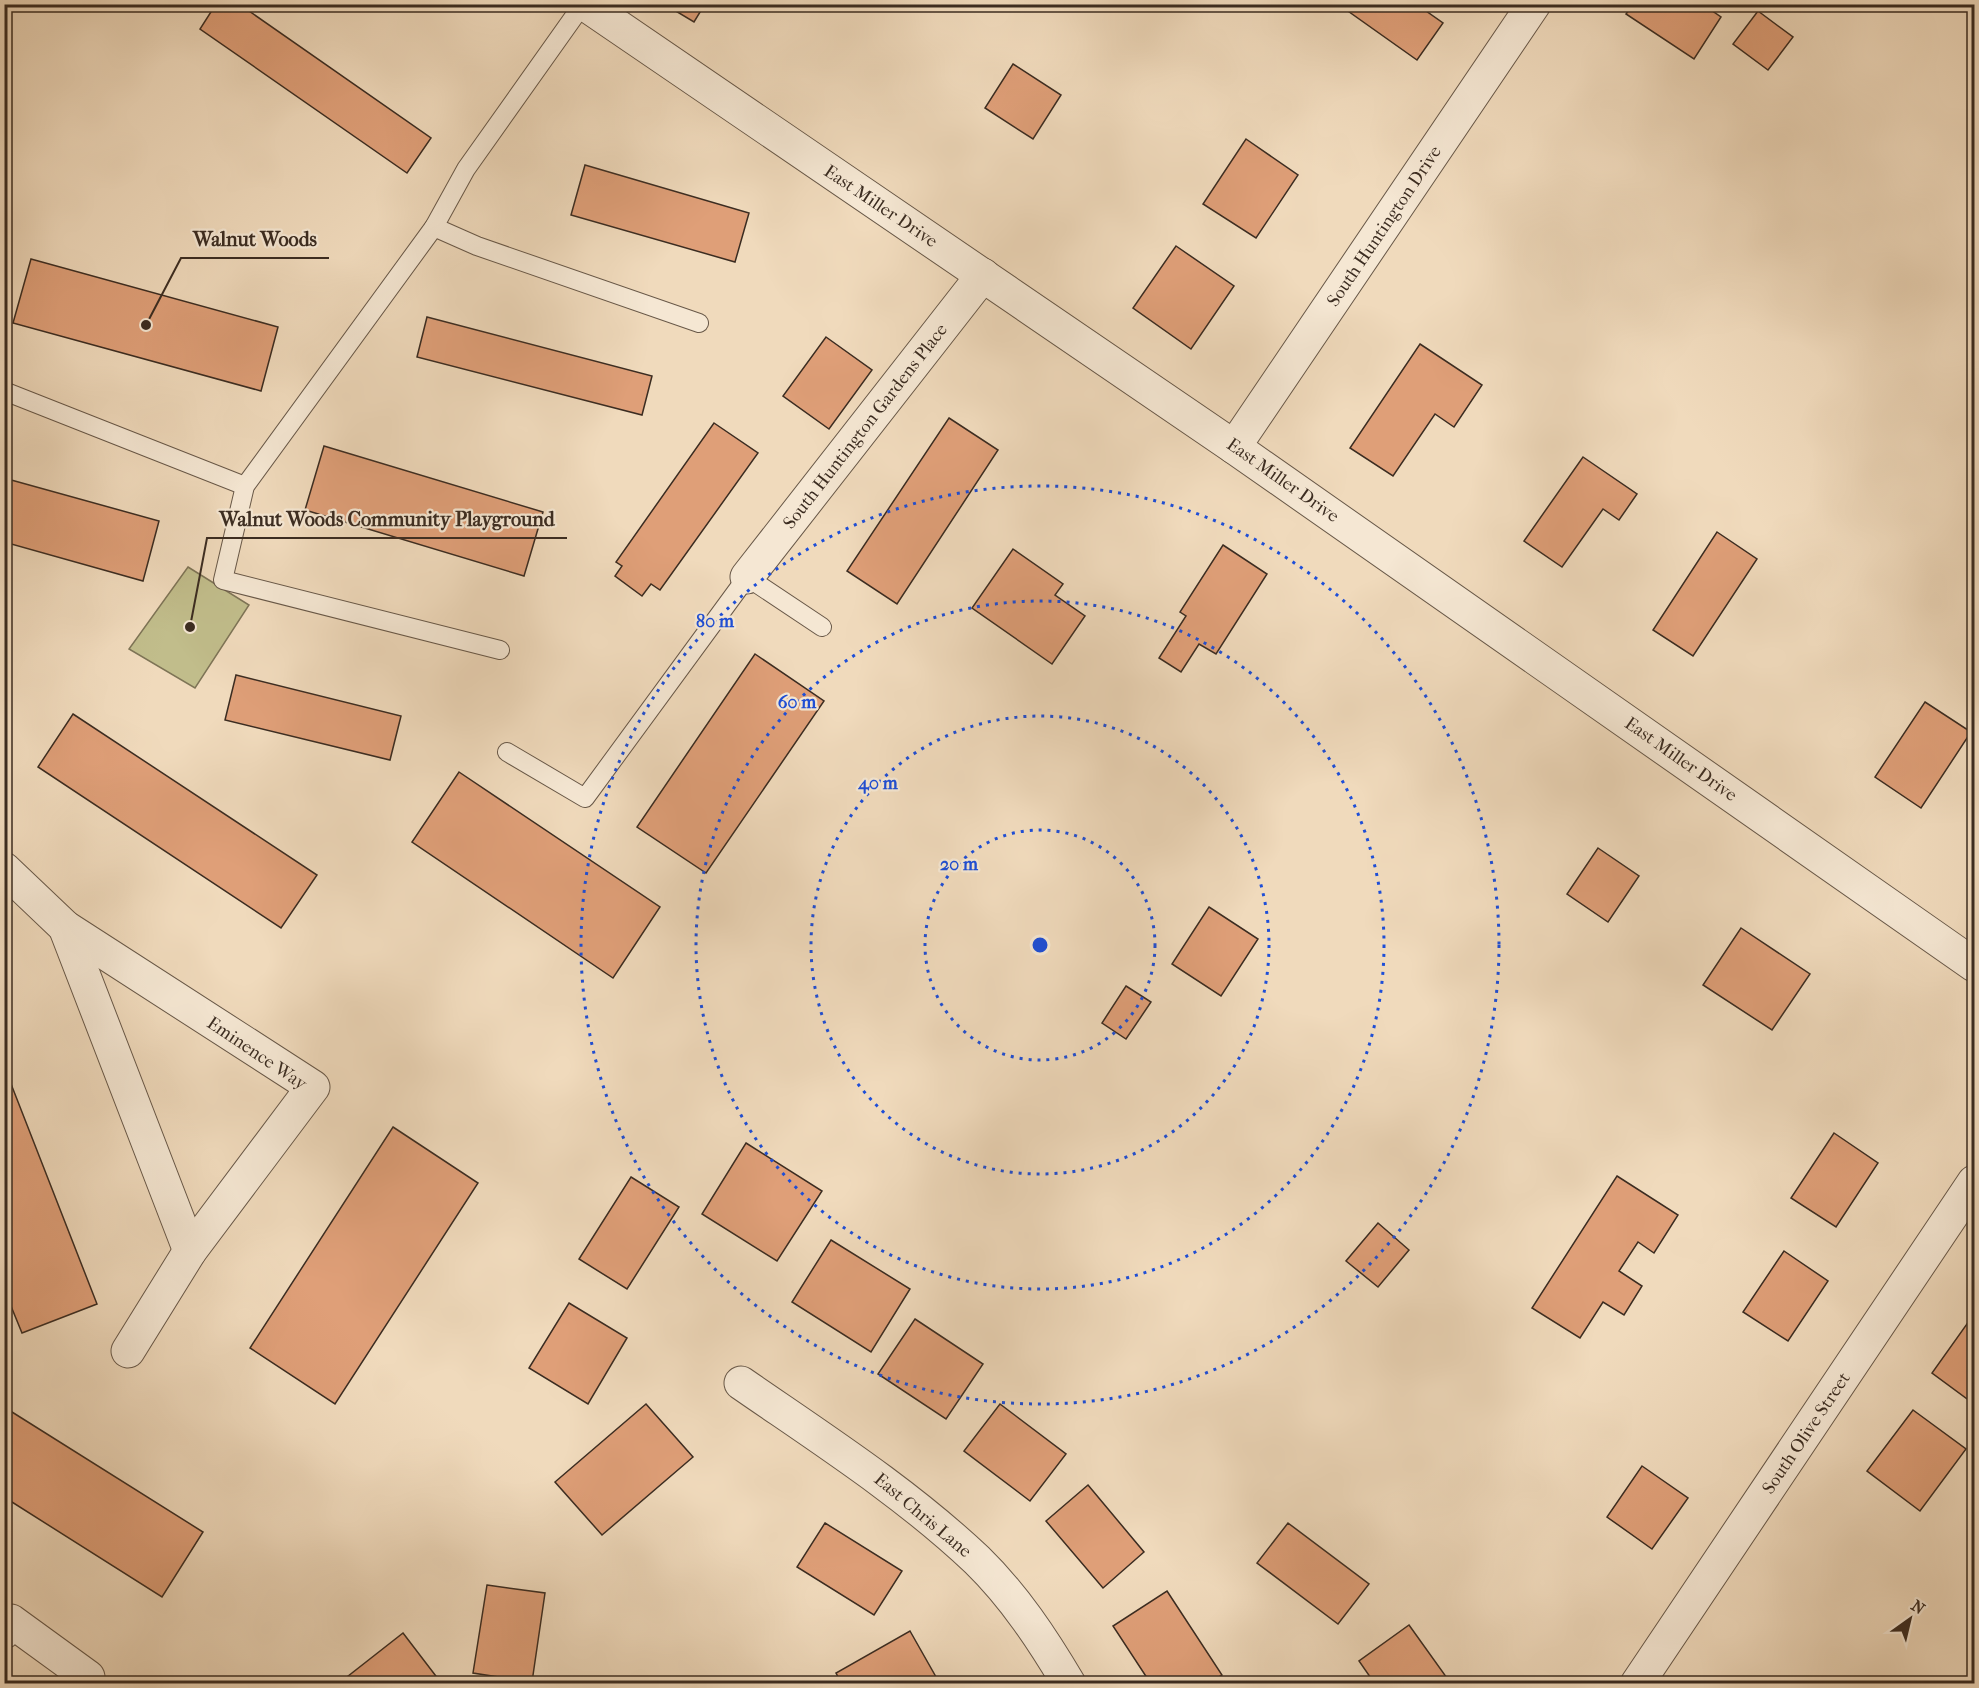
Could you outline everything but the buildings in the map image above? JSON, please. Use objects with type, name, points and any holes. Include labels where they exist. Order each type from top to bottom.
[{"type":"street","name":"East Miller Drive","points":[[584,4],[1234,447],[1974,965]]},
{"type":"street","name":"South Huntington Drive","points":[[1234,447],[1534,4]]},
{"type":"street","name":"South Huntington Gardens Place","points":[[747,577],[983,275]]},
{"type":"street","name":"Eminence Way","points":[[4,869],[65,927],[313,1087],[190,1251],[128,1351]]},
{"type":"street","name":"Eminence Way","points":[[65,927],[190,1251]]},
{"type":"street","name":"South Olive Street","points":[[1637,1683],[1974,1182]]},
{"type":"street","name":"East Chris Lane","points":[[741,1383],[878,1477],[978,1561],[1019,1607],[1049,1649],[1069,1683]]},
{"type":"street","points":[[7,1623],[88,1677],[83,1683]]},
{"type":"lane","points":[[500,650],[223,580],[245,486],[434,227],[466,169],[584,4]]},
{"type":"lane","points":[[434,227],[477,246],[699,323]]},
{"type":"lane","points":[[4,391],[245,486]]},
{"type":"lane","points":[[507,752],[585,798],[747,577],[822,627]]},
{"type":"shaded area","points":[[188,567],[249,605],[195,688],[129,649]]},
{"type":"place","name":"Walnut Woods","points":[[146,325]]},
{"type":"place","name":"Walnut Woods Community Playground","points":[[190,627]]}]
